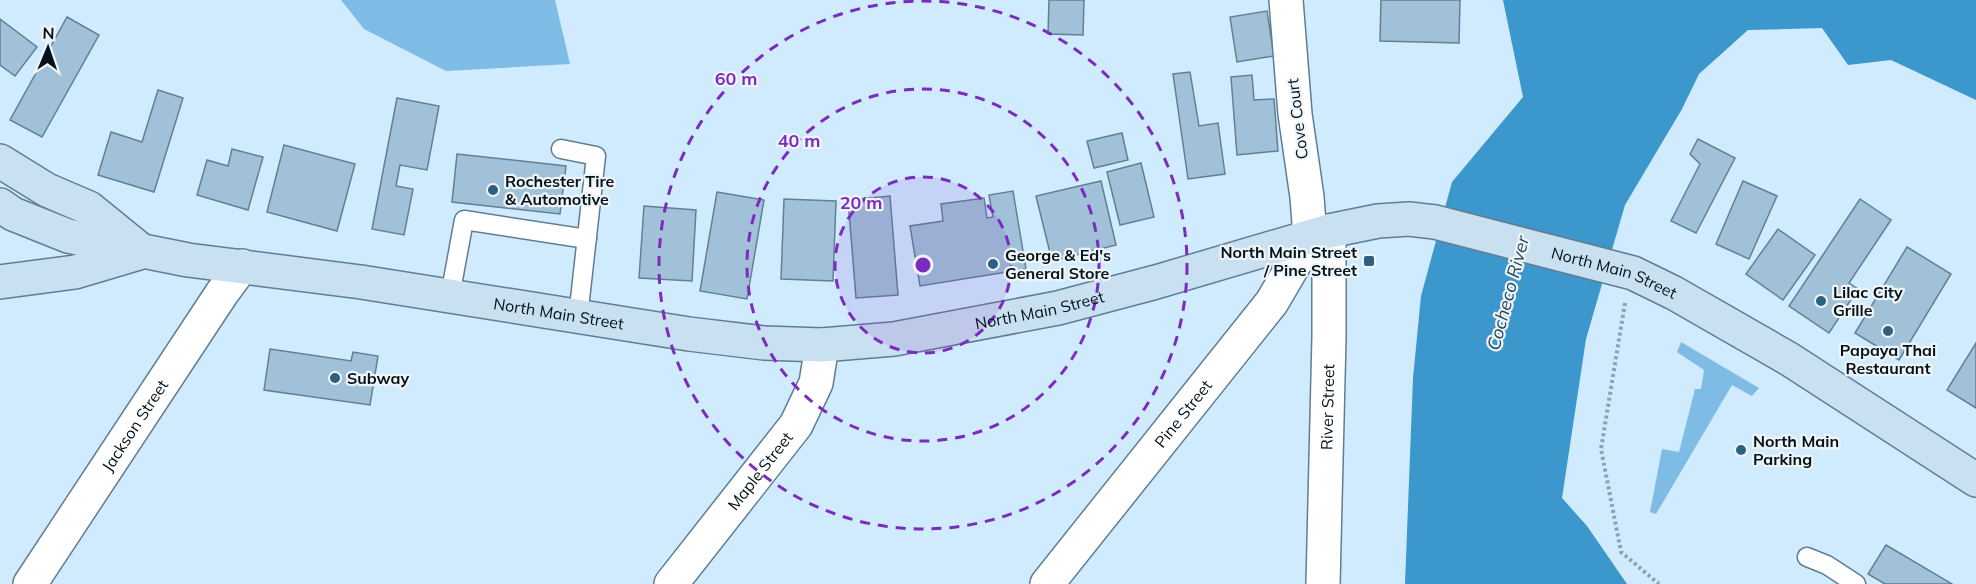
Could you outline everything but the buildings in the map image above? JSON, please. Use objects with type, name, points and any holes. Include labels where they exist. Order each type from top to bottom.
[{"type":"main road","name":"North Main Street","points":[[0,161],[47,190],[88,208],[143,252]]},
{"type":"main road","name":"North Main Street","points":[[0,205],[13,214],[68,236],[188,260],[362,282],[578,317],[764,343],[822,345],[894,339],[1058,308],[1319,234],[1378,221],[1409,219],[1435,222],[1629,286],[1674,293],[1789,359],[1976,480]]},
{"type":"main road","name":"North Main Street","points":[[3,284],[75,272],[143,252]]},
{"type":"street","name":"Cove Court","points":[[1286,0],[1295,114],[1307,197],[1319,234]]},
{"type":"street","name":"Pine Street","points":[[1047,584],[1272,302],[1319,234]]},
{"type":"street","name":"River Street","points":[[1319,234],[1329,337],[1323,584]]},
{"type":"street","name":"Jackson Street","points":[[30,584],[242,266]]},
{"type":"street","name":"Maple Street","points":[[671,584],[796,425],[816,383],[822,345]]},
{"type":"lane","points":[[561,149],[596,156],[578,317]]},
{"type":"lane","points":[[450,296],[464,220],[587,238]]},
{"type":"lane","points":[[1806,557],[1827,565],[1857,584]]},
{"type":"path","points":[[1629,286],[1600,449],[1621,552],[1659,584]]},
{"type":"shaded area","points":[[341,0],[555,0],[570,64],[446,71],[364,29]]},
{"type":"shaded area","points":[[1681,342],[1759,388],[1752,396],[1732,385],[1656,514],[1650,512],[1662,449],[1679,452],[1695,389],[1701,389],[1704,370],[1677,352]]},
{"type":"water","name":"Cocheco River","points":[[1503,0],[1976,0],[1976,100],[1891,60],[1848,65],[1822,28],[1748,30],[1699,74],[1682,109],[1625,205],[1586,339],[1562,498],[1587,526],[1627,584],[1405,584],[1413,378],[1421,296],[1452,182],[1523,97]]},
{"type":"place","name":"Rochester Tire & Automotive","points":[[493,190]]},
{"type":"place","name":"North Main Street / Pine Street","points":[[1369,261]]},
{"type":"place","name":"George & Ed's General Store","points":[[993,264]]},
{"type":"place","name":"Lilac City Grille","points":[[1821,301]]},
{"type":"place","name":"Papaya Thai Restaurant","points":[[1888,331]]},
{"type":"place","name":"Subway","points":[[335,378]]},
{"type":"place","name":"North Main Parking","points":[[1741,450]]}]
